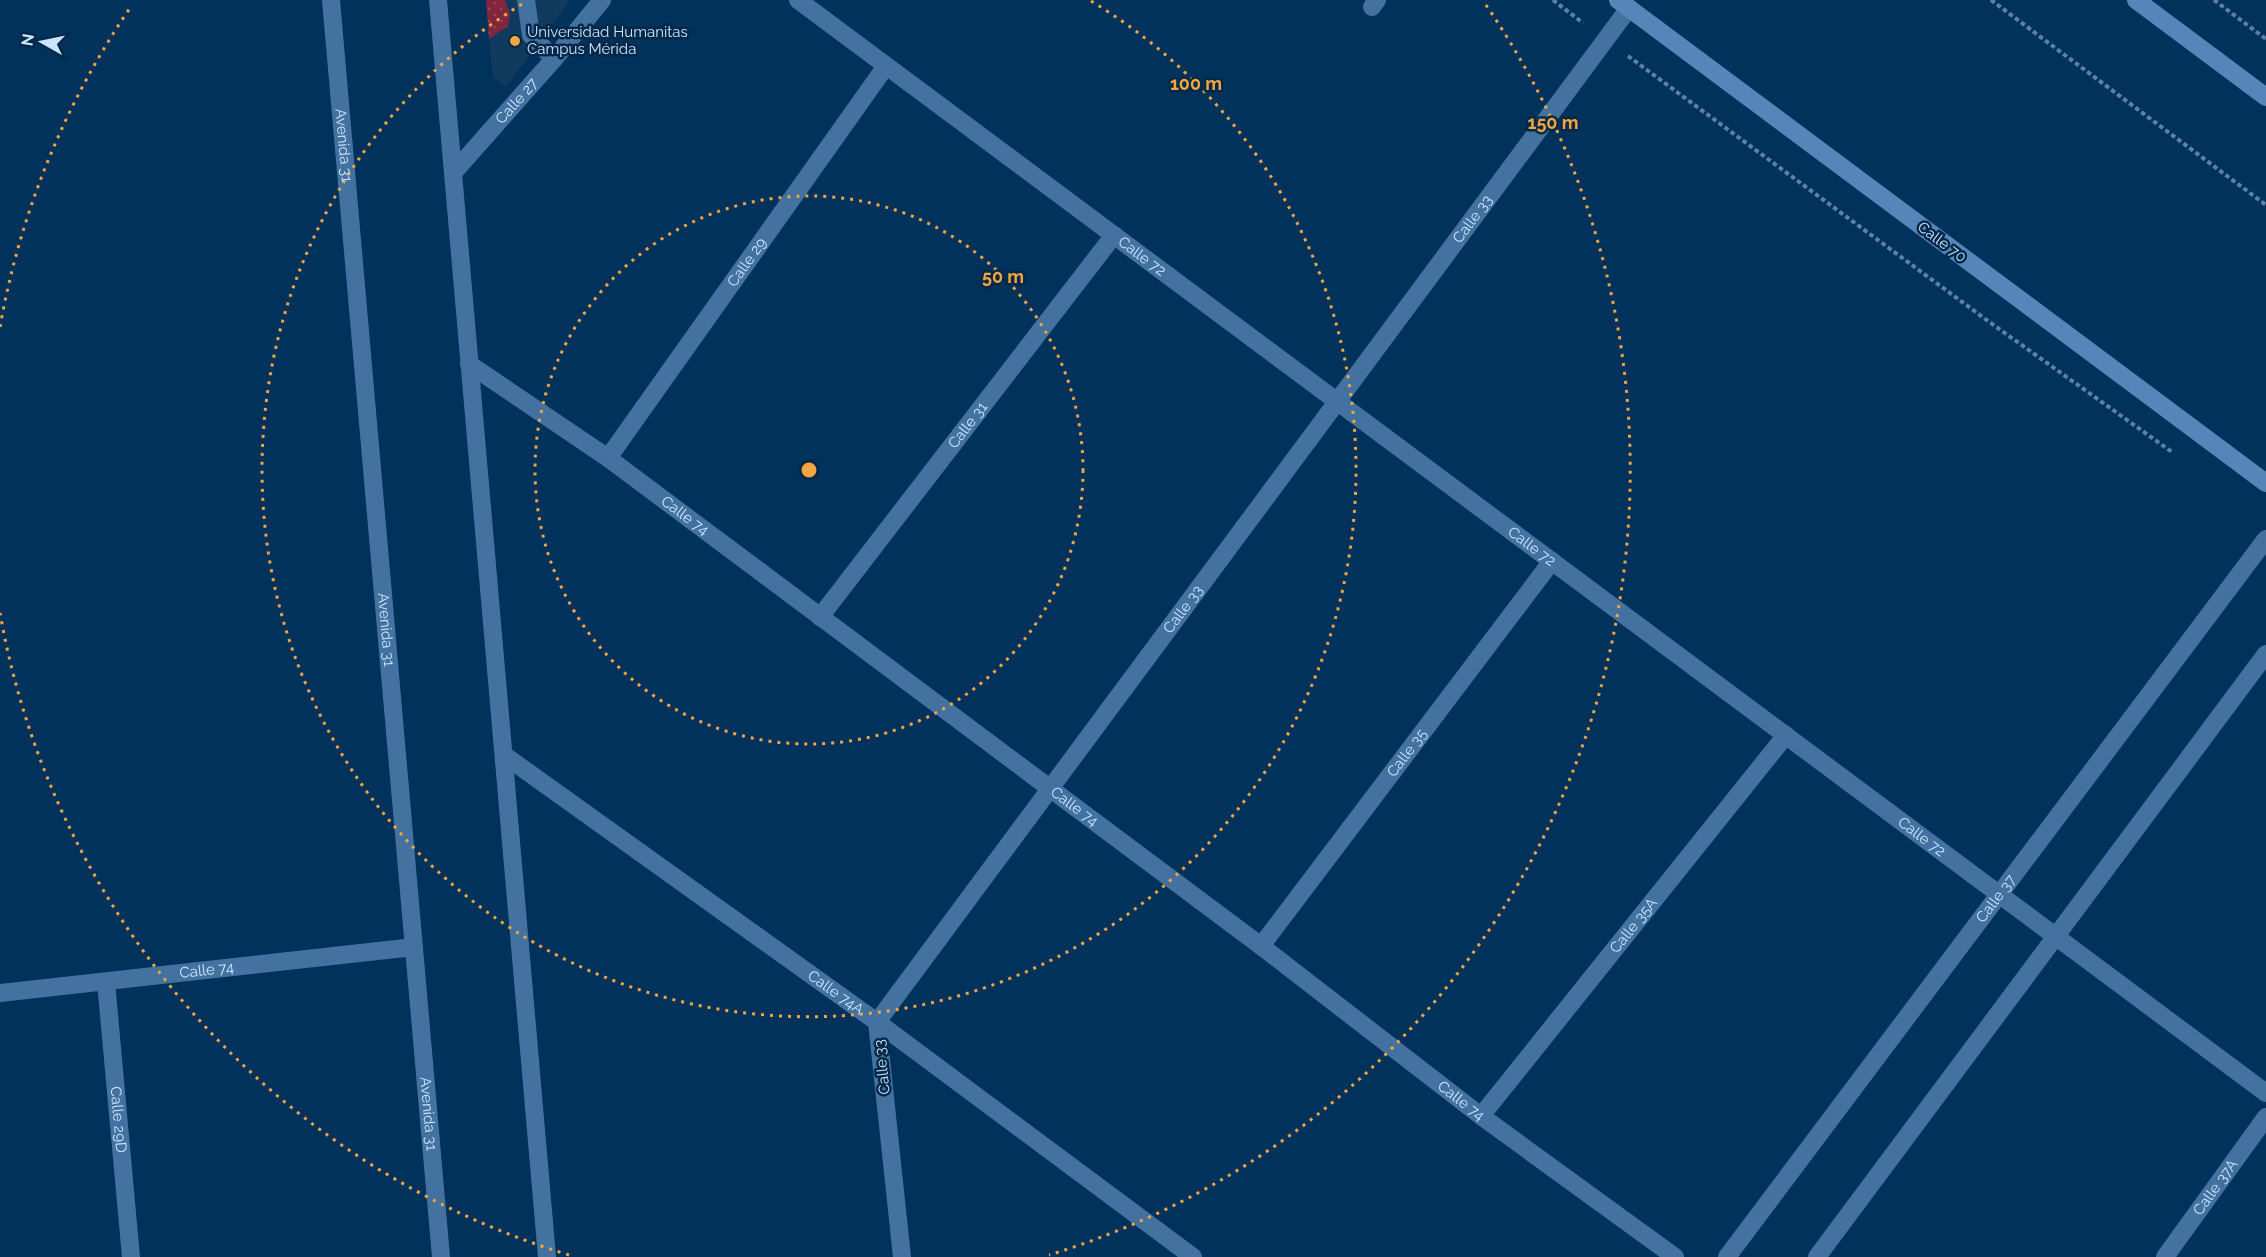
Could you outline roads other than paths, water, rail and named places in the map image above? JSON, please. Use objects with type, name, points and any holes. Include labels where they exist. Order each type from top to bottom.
[{"type":"main road","points":[[2136,0],[2266,98]]},
{"type":"main road","name":"Calle 70","points":[[1624,4],[2266,483]]},
{"type":"street","name":"Avenida 31","points":[[331,0],[441,1257]]},
{"type":"street","points":[[438,0],[547,1257]]},
{"type":"street","points":[[526,0],[531,35],[554,59]]},
{"type":"street","name":"Calle 27","points":[[453,173],[554,59],[602,0]]},
{"type":"street","name":"Calle 72","points":[[798,0],[2266,1093]]},
{"type":"street","name":"Calle 33","points":[[902,1257],[877,1022],[1337,401],[1624,4]]},
{"type":"street","name":"Calle 29","points":[[608,458],[886,66]]},
{"type":"street","name":"Calle 31","points":[[820,617],[1114,235]]},
{"type":"street","name":"Calle 74","points":[[469,364],[608,458],[1261,946],[1481,1116],[1675,1257]]},
{"type":"street","name":"Calle 37","points":[[1727,1257],[2266,539]]},
{"type":"street","name":"Calle 35","points":[[1261,946],[1552,561]]},
{"type":"street","points":[[1817,1257],[2266,654]]},
{"type":"street","name":"Calle 35A","points":[[1481,1116],[1786,735]]},
{"type":"street","name":"Calle 74A","points":[[504,755],[877,1022],[1193,1257]]},
{"type":"street","name":"Calle 74","points":[[0,993],[414,947]]},
{"type":"street","name":"Calle 29D","points":[[106,982],[131,1257]]},
{"type":"street","name":"Calle 37A","points":[[2165,1257],[2266,1117]]},
{"type":"place","name":"Universidad Humanitas Campus Mérida","points":[[515,41]]}]
